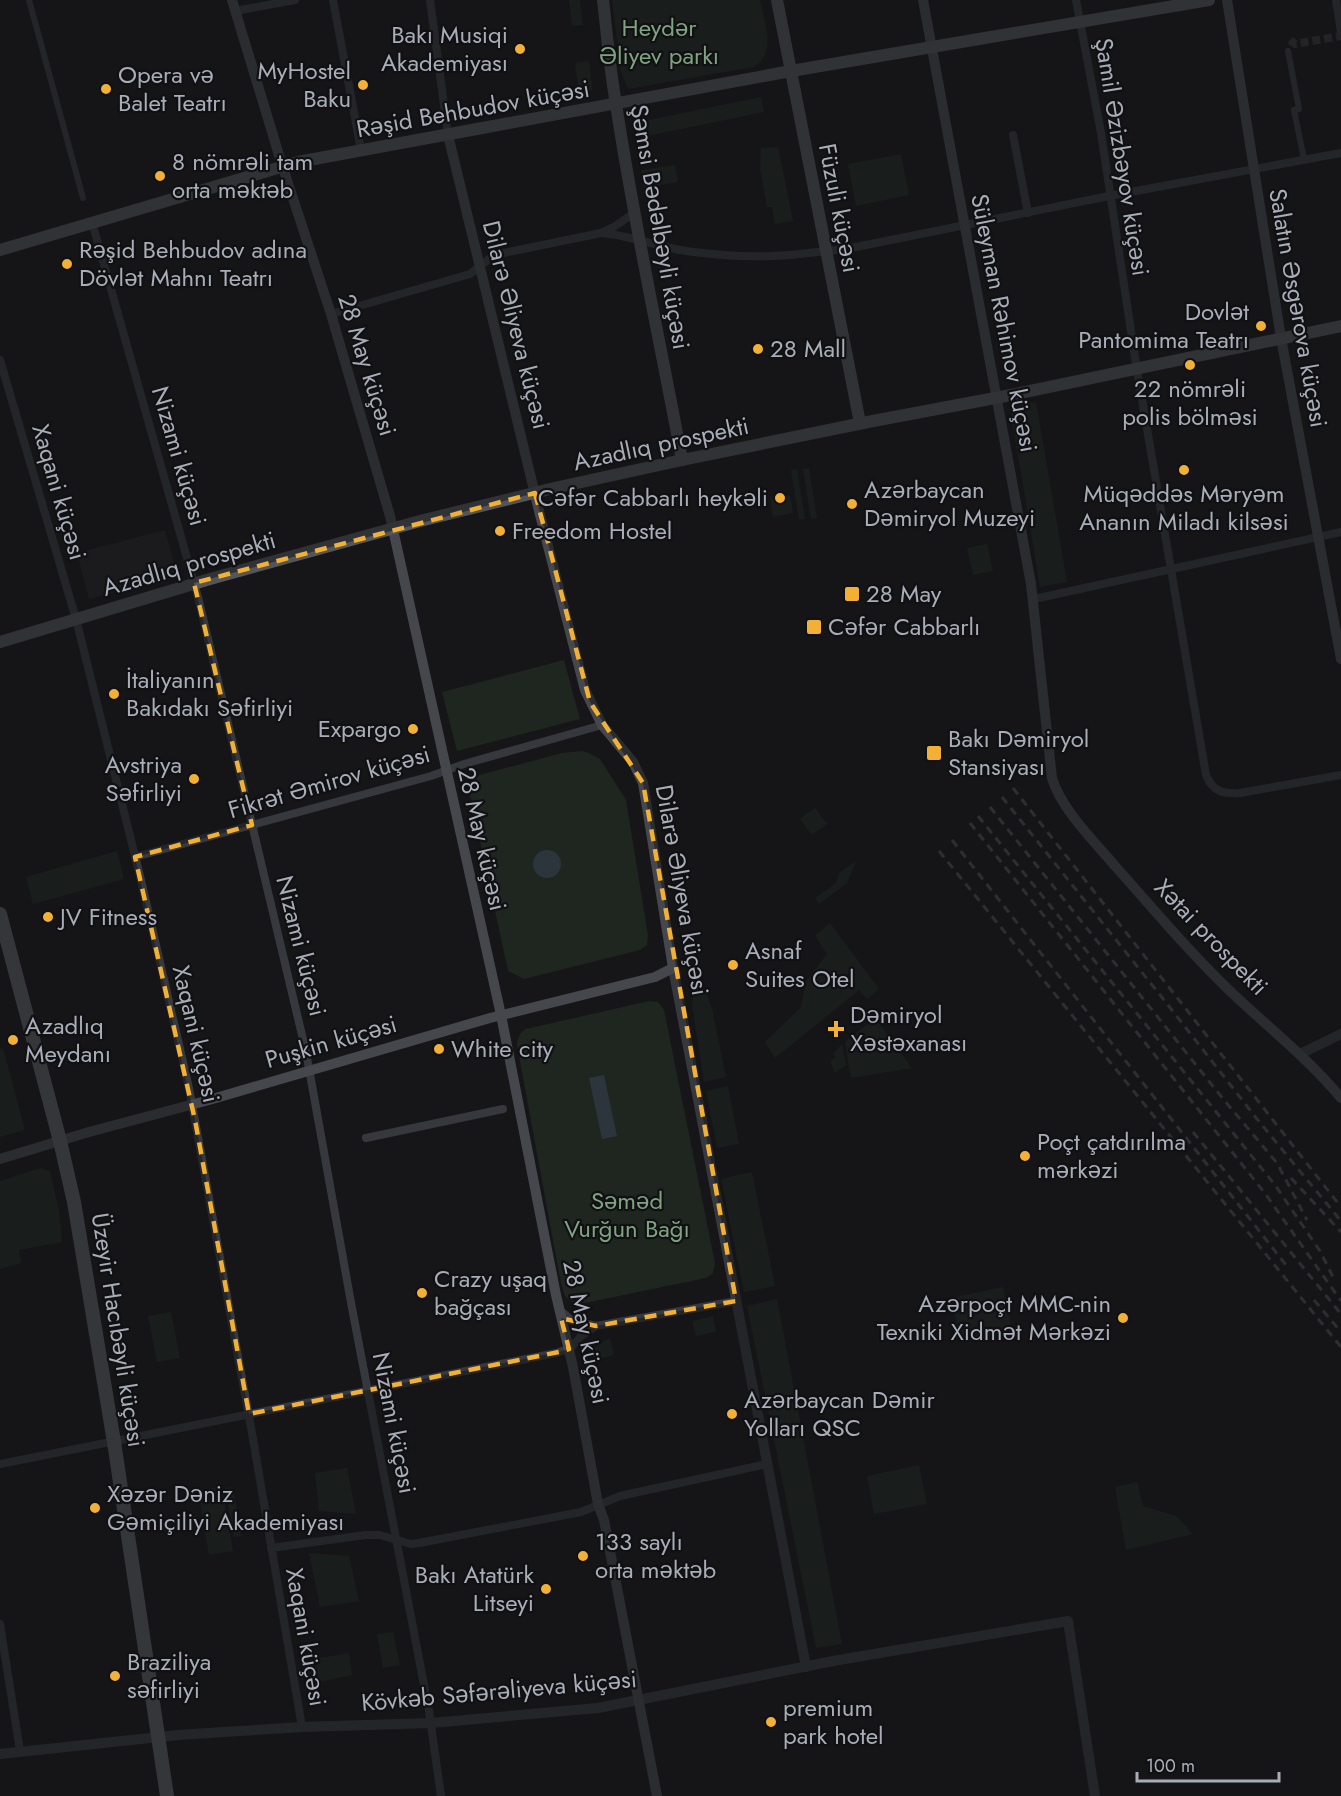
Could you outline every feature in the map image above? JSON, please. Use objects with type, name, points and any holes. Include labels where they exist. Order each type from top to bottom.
[{"type":"highway","name":"Üzeyir Hacıbəyli küçəsi","points":[[0,914],[60,1140],[74,1202],[114,1442],[167,1796]]},
{"type":"main road","name":"28 May küçəsi","points":[[231,0],[331,314],[393,529],[501,1015],[598,1504],[604,1520],[657,1796]]},
{"type":"main road","name":"Şəmsi Bədəlbəyli küçəsi","points":[[603,0],[616,104],[634,213],[682,460]]},
{"type":"main road","name":"Füzuli küçəsi","points":[[777,0],[860,423]]},
{"type":"main road","name":"Süleyman Rəhimov küçəsi","points":[[923,0],[1034,599],[1052,778],[1059,797]]},
{"type":"main road","name":"Rəşid Behbudov küçəsi","points":[[0,250],[282,165],[791,71],[1209,0]]},
{"type":"main road","name":"Salatın Əsgərova küçəsi","points":[[1227,0],[1252,169],[1281,338],[1341,659]]},
{"type":"main road","name":"Dilarə Əliyeva küçəsi","points":[[448,135],[585,690],[602,725],[633,762],[643,783],[673,968]]},
{"type":"main road","name":"Azadlıq prospekti","points":[[0,642],[194,584],[393,529],[535,493],[860,423],[997,398],[1341,326]]},
{"type":"main road","name":"Xətai prospekti","points":[[1059,797],[1093,840],[1197,958],[1300,1054],[1341,1098]]},
{"type":"main road","name":"Puşkin küçəsi","points":[[0,1159],[501,1015],[655,977],[673,968]]},
{"type":"street","points":[[29,0],[82,198]]},
{"type":"street","points":[[235,11],[295,0]]},
{"type":"street","points":[[333,0],[361,150]]},
{"type":"street","name":"Dilarə Əliyeva küçəsi","points":[[430,0],[448,135]]},
{"type":"street","name":"Şamil Əzizbəyov küçəsi","points":[[1076,0],[1101,133],[1137,369],[1206,775],[1209,783],[1220,792],[1240,793],[1341,775]]},
{"type":"street","points":[[1336,0],[1341,32]]},
{"type":"street","points":[[1288,51],[1299,109],[1294,110],[1304,159]]},
{"type":"street","points":[[1013,135],[1028,213]]},
{"type":"street","points":[[601,233],[684,251],[774,256],[826,251],[1341,153]]},
{"type":"street","points":[[331,314],[470,274],[494,255],[601,233],[634,213]]},
{"type":"street","name":"Nizami küçəsi","points":[[92,222],[194,584],[309,1070],[367,1390],[398,1539],[431,1723],[441,1796]]},
{"type":"street","name":"Xaqani küçəsi","points":[[0,360],[76,619],[135,857],[192,1104],[249,1414],[302,1727]]},
{"type":"street","points":[[1034,599],[1341,532]]},
{"type":"street","name":"Fikrət Əmirov küçəsi","points":[[135,857],[422,778],[602,725]]},
{"type":"street","name":"Dilarə Əliyeva küçəsi","points":[[673,968],[806,1667]]},
{"type":"street","points":[[1300,1054],[1341,1034]]},
{"type":"street","points":[[366,1138],[503,1109]]},
{"type":"street","points":[[0,1464],[556,1353],[571,1348],[580,1337],[596,1326],[735,1300]]},
{"type":"street","points":[[558,1307],[571,1320],[596,1326]]},
{"type":"street","points":[[272,1548],[365,1535],[380,1535],[411,1544],[419,1543],[582,1512],[620,1496],[767,1464]]},
{"type":"street","name":"Kövkəb Səfərəliyeva küçəsi","points":[[0,1754],[158,1737],[302,1727],[431,1723],[598,1708],[806,1667],[1068,1621],[1095,1796]]},
{"type":"street","points":[[0,1624],[20,1751]]},
{"type":"highlighted area","points":[[535,493],[590,702],[643,783],[736,1301],[596,1326],[561,1318],[569,1349],[249,1414],[195,1120],[135,857],[252,825],[194,583]]},
{"type":"shaded area","points":[[165,530],[177,574],[89,599],[77,553]]},
{"type":"shaded area","points":[[547,850],[557,854],[561,864],[557,874],[547,878],[537,874],[533,864],[537,854]]},
{"type":"shaded area","points":[[604,1075],[617,1136],[602,1139],[589,1078]]},
{"type":"green space","points":[[569,0],[580,0],[583,25],[572,26]]},
{"type":"green space","name":"Heydər Əliyev parkı","points":[[612,0],[760,0],[767,37],[765,54],[761,61],[753,67],[628,89],[621,72]]},
{"type":"green space","points":[[589,61],[592,90],[579,92],[575,63]]},
{"type":"green space","points":[[761,97],[764,112],[637,138],[634,123]]},
{"type":"green space","points":[[778,147],[793,221],[775,224],[772,207],[767,207],[760,168],[761,148]]},
{"type":"green space","points":[[901,154],[909,195],[856,206],[848,164]]},
{"type":"green space","points":[[675,165],[678,182],[644,188],[641,170]]},
{"type":"green space","points":[[1036,402],[1067,582],[1040,587],[1010,407]]},
{"type":"green space","points":[[809,468],[817,518],[811,519],[803,469]]},
{"type":"green space","points":[[797,469],[805,519],[799,520],[791,470]]},
{"type":"green space","points":[[790,495],[793,513],[773,517],[770,499],[775,498],[776,502],[785,501],[784,496]]},
{"type":"green space","points":[[987,544],[993,571],[973,575],[967,548]]},
{"type":"green space","points":[[564,660],[580,719],[457,751],[442,692]]},
{"type":"green space","points":[[582,751],[600,759],[626,800],[648,935],[647,945],[640,950],[524,979],[508,971],[468,785],[472,777],[562,753]]},
{"type":"green space","points":[[815,808],[827,824],[812,835],[800,819]]},
{"type":"green space","points":[[117,851],[124,879],[33,904],[26,877]]},
{"type":"green space","points":[[856,861],[847,883],[819,904],[815,898],[836,883],[839,873]]},
{"type":"green space","points":[[830,923],[879,989],[867,999],[859,990],[775,1058],[765,1042],[801,1007],[806,981],[827,954],[815,936]]},
{"type":"green space","points":[[705,989],[712,1009],[726,1077],[704,1082],[692,1005],[693,993]]},
{"type":"green space","name":"Səməd Vurğun Bağı","points":[[649,1001],[658,1002],[664,1010],[715,1263],[713,1273],[706,1278],[590,1302],[574,1303],[564,1293],[559,1273],[517,1045],[518,1040],[520,1034],[526,1029]]},
{"type":"green space","points":[[875,1018],[912,1068],[851,1078],[845,1042]]},
{"type":"green space","points":[[842,1044],[846,1065],[835,1073],[830,1062],[836,1057],[833,1054]]},
{"type":"green space","points":[[3,1048],[25,1130],[0,1137],[0,1049]]},
{"type":"green space","points":[[728,1086],[739,1144],[717,1148],[706,1091]]},
{"type":"green space","points":[[41,1168],[50,1171],[59,1211],[62,1242],[19,1250],[21,1263],[0,1269],[0,1181]]},
{"type":"green space","points":[[752,1172],[775,1286],[744,1292],[721,1179]]},
{"type":"green space","points":[[1003,1287],[1012,1331],[961,1342],[951,1298]]},
{"type":"green space","points":[[777,1299],[842,1644],[816,1648],[747,1306]]},
{"type":"green space","points":[[171,1312],[180,1358],[157,1362],[148,1316]]},
{"type":"green space","points":[[713,1316],[716,1332],[696,1336],[692,1321]]},
{"type":"green space","points":[[610,1338],[614,1355],[591,1361],[592,1352],[596,1346]]},
{"type":"green space","points":[[919,1465],[927,1504],[874,1514],[867,1476]]},
{"type":"green space","points":[[347,1468],[356,1514],[319,1511],[315,1473]]},
{"type":"green space","points":[[1137,1482],[1143,1506],[1176,1516],[1193,1534],[1126,1550],[1115,1487]]},
{"type":"green space","points":[[222,1486],[233,1551],[209,1555],[198,1491]]},
{"type":"green space","points":[[233,1487],[241,1536],[234,1537],[225,1488]]},
{"type":"green space","points":[[309,1553],[349,1556],[359,1601],[320,1607]]},
{"type":"green space","points":[[393,1632],[400,1665],[383,1668],[377,1634]]},
{"type":"green space","points":[[349,1653],[352,1675],[319,1682],[314,1659]]},
{"type":"tunnel","points":[[1290,40],[1295,44],[1341,36]]},
{"type":"railway","points":[[1013,788],[1341,1207]]},
{"type":"railway","points":[[1002,797],[1257,1119],[1341,1221]]},
{"type":"railway","points":[[990,807],[1277,1163],[1307,1220]]},
{"type":"railway","points":[[978,816],[1275,1185],[1320,1251],[1334,1279]]},
{"type":"railway","points":[[970,823],[1264,1192],[1341,1301]]},
{"type":"railway","points":[[952,840],[1286,1265]]},
{"type":"railway","points":[[939,851],[1341,1347]]},
{"type":"railway","points":[[1193,1132],[1341,1314]]},
{"type":"railway","points":[[1291,1178],[1341,1232]]},
{"type":"railway","points":[[1314,1300],[1341,1332]]},
{"type":"place","name":"Bakı Musiqi Akademiyası","points":[[520,49]]},
{"type":"place","name":"MyHostel Baku","points":[[363,85]]},
{"type":"place","name":"Opera və Balet Teatrı","points":[[106,89]]},
{"type":"place","name":"8 nömrəli tam orta məktəb","points":[[160,176]]},
{"type":"place","name":"Rəşid Behbudov adına Dövlət Mahnı Teatrı","points":[[67,264]]},
{"type":"place","name":"Dovlət Pantomima Teatrı","points":[[1261,326]]},
{"type":"place","name":"28 Mall","points":[[758,349]]},
{"type":"place","name":"22 nömrəli polis bölməsi","points":[[1190,365]]},
{"type":"place","name":"Müqəddəs Məryəm Ananın Miladı kilsəsi","points":[[1184,470]]},
{"type":"place","name":"Cəfər Cabbarlı heykəli","points":[[780,498]]},
{"type":"place","name":"Azərbaycan Dəmiryol Muzeyi","points":[[852,504]]},
{"type":"place","name":"Freedom Hostel","points":[[500,531]]},
{"type":"place","name":"28 May","points":[[852,594]]},
{"type":"place","name":"Cəfər Cabbarlı","points":[[814,627]]},
{"type":"place","name":"İtaliyanın Bakıdakı Səfirliyi","points":[[114,694]]},
{"type":"place","name":"Expargo","points":[[413,729]]},
{"type":"place","name":"Bakı Dəmiryol Stansiyası","points":[[934,753]]},
{"type":"place","name":"Avstriya Səfirliyi","points":[[194,779]]},
{"type":"place","name":"JV Fitness","points":[[48,917]]},
{"type":"place","name":"Asnaf Suites Otel","points":[[733,965]]},
{"type":"place","name":"Dəmiryol Xəstəxanası","points":[[836,1029]]},
{"type":"place","name":"Azadlıq Meydanı","points":[[13,1040]]},
{"type":"place","name":"White city","points":[[439,1049]]},
{"type":"place","name":"Poçt çatdırılma mərkəzi","points":[[1025,1156]]},
{"type":"place","name":"Crazy uşaq bağçası","points":[[422,1293]]},
{"type":"place","name":"Azərpoçt MMC-nin Texniki Xidmət Mərkəzi","points":[[1123,1318]]},
{"type":"place","name":"Azərbaycan Dəmir Yolları QSC","points":[[732,1414]]},
{"type":"place","name":"Xəzər Dəniz Gəmiçiliyi Akademiyası","points":[[95,1508]]},
{"type":"place","name":"133 saylı orta məktəb","points":[[583,1556]]},
{"type":"place","name":"Bakı Atatürk Litseyi","points":[[546,1589]]},
{"type":"place","name":"Braziliya səfirliyi","points":[[115,1676]]},
{"type":"place","name":"premium park hotel","points":[[771,1722]]}]
